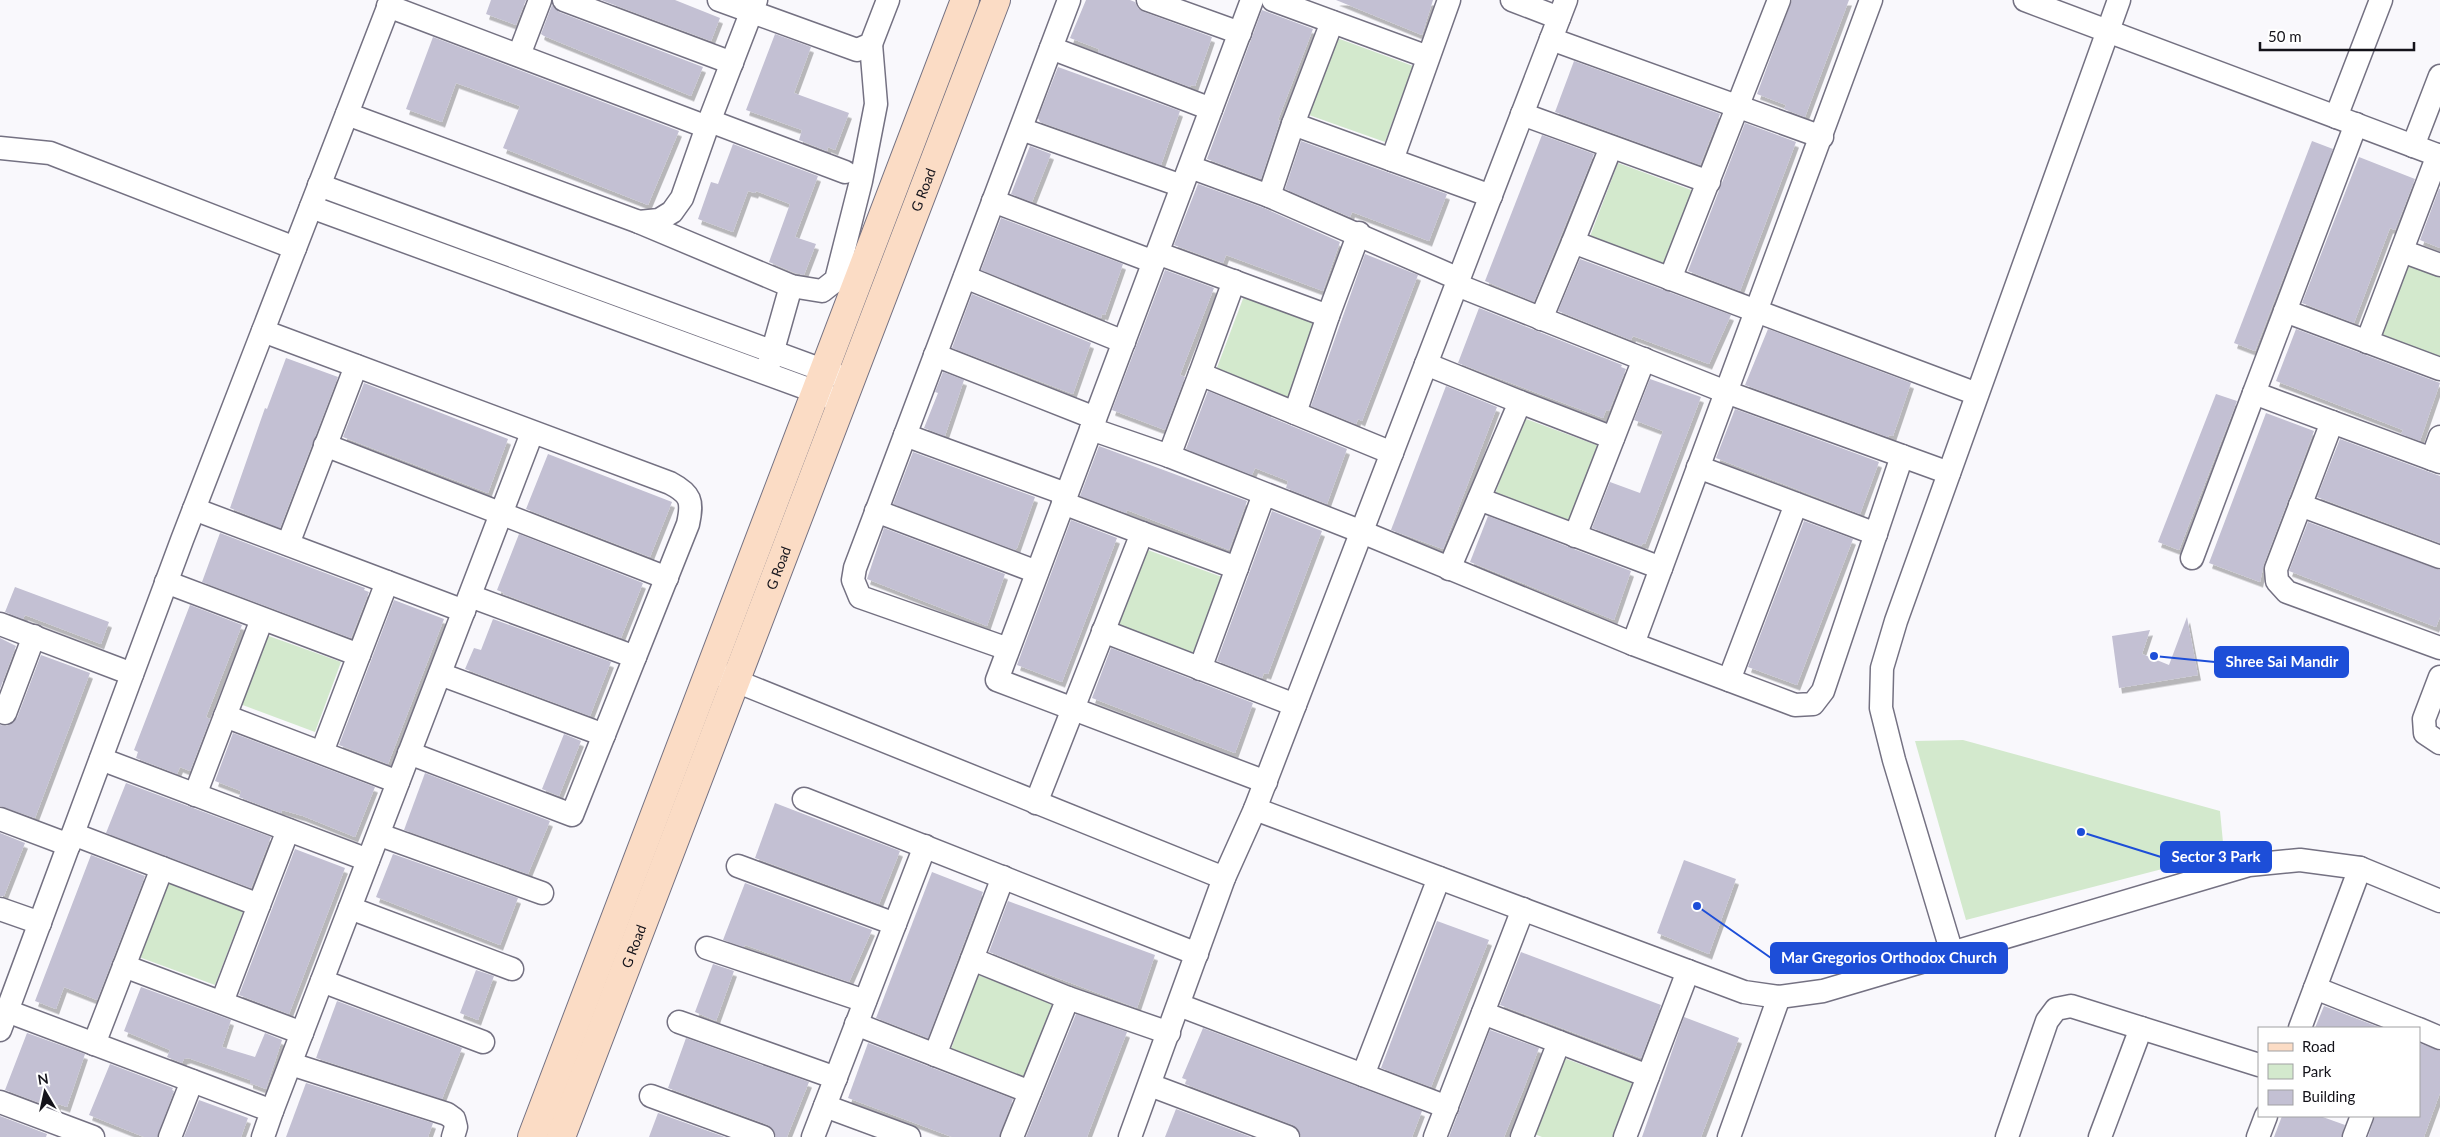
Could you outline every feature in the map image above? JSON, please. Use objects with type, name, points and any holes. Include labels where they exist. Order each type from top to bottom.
[{"type":"street","points":[[519,55],[540,0]]},
{"type":"street","points":[[564,0],[732,63]]},
{"type":"street","points":[[719,0],[754,6],[856,50],[871,44]]},
{"type":"street","points":[[347,114],[639,222],[792,286],[822,291],[836,280],[861,181],[876,104],[871,44],[888,0]]},
{"type":"street","name":"G Road","points":[[532,1137],[965,0]]},
{"type":"street","name":"G Road","points":[[561,1137],[996,0]]},
{"type":"street","points":[[1008,649],[860,597],[853,580],[855,568],[876,511],[1069,0]]},
{"type":"street","points":[[1148,0],[1240,33]]},
{"type":"street","points":[[1252,0],[998,680],[1266,782]]},
{"type":"street","points":[[1273,0],[1428,57]]},
{"type":"street","points":[[1392,160],[1449,0]]},
{"type":"street","points":[[1512,0],[1559,19],[1739,106],[1822,137]]},
{"type":"street","points":[[1670,279],[1779,0]]},
{"type":"street","points":[[1633,644],[1872,0]]},
{"type":"street","points":[[2026,0],[2439,156],[2367,342]]},
{"type":"street","points":[[1952,953],[1894,760],[1882,708],[1882,668],[1896,621],[2106,31],[2119,0]]},
{"type":"street","points":[[2192,558],[2285,311],[2346,121],[2381,0]]},
{"type":"street","points":[[272,1111],[4,1012],[40,924],[166,582],[390,3],[519,55],[845,172]]},
{"type":"street","points":[[639,222],[658,220],[672,212],[682,198],[708,124],[754,6]]},
{"type":"street","points":[[1130,1137],[1169,1034],[1224,878],[1266,782],[1559,19]]},
{"type":"street","points":[[1269,196],[1332,22]]},
{"type":"street","points":[[1051,48],[1211,109]]},
{"type":"street","points":[[2413,146],[2440,76]]},
{"type":"street","points":[[1522,114],[1709,182]]},
{"type":"street","points":[[1294,124],[1491,196]]},
{"type":"street","points":[[1021,129],[1186,176],[1269,196],[1359,233],[1458,282],[1541,319],[1726,392],[1949,473]]},
{"type":"street","points":[[1541,319],[1611,147]]},
{"type":"street","points":[[0,148],[50,154],[295,248]]},
{"type":"street","points":[[320,185],[773,352],[821,381],[847,391]]},
{"type":"street","points":[[993,201],[1155,257],[1234,281],[1328,316]]},
{"type":"street","points":[[311,207],[765,373],[821,381]]},
{"type":"street","points":[[1295,413],[1359,233]]},
{"type":"street","points":[[1573,242],[1977,394]]},
{"type":"street","points":[[2402,251],[2440,265]]},
{"type":"street","points":[[965,278],[1124,342]]},
{"type":"street","points":[[1169,456],[1234,281]]},
{"type":"street","points":[[765,373],[792,286]]},
{"type":"street","points":[[2285,311],[2440,369]]},
{"type":"street","points":[[263,331],[670,483],[684,491],[690,500],[691,512],[667,578],[572,815],[410,753]]},
{"type":"street","points":[[935,355],[1169,456],[1362,532],[1633,644],[1794,705],[1812,704],[1823,691],[1902,456]]},
{"type":"street","points":[[1575,536],[1644,359]]},
{"type":"street","points":[[1426,364],[1613,438]]},
{"type":"street","points":[[288,544],[356,366]]},
{"type":"street","points":[[1200,374],[1392,453]]},
{"type":"street","points":[[2254,393],[2436,461],[2440,437]]},
{"type":"street","points":[[1450,569],[1520,402]]},
{"type":"street","points":[[2332,422],[2276,569],[2277,581],[2287,592],[2440,648]]},
{"type":"street","points":[[263,1137],[532,433]]},
{"type":"street","points":[[905,435],[1065,499],[1142,533],[1237,568]]},
{"type":"street","points":[[325,445],[502,512],[667,578]]},
{"type":"street","points":[[1698,467],[1876,534]]},
{"type":"street","points":[[1200,668],[1264,494]]},
{"type":"street","points":[[1479,499],[1661,568]]},
{"type":"street","points":[[1729,680],[1796,504]]},
{"type":"street","points":[[2300,505],[2440,557]]},
{"type":"street","points":[[194,509],[387,582],[467,604],[635,657]]},
{"type":"street","points":[[876,511],[1037,572]]},
{"type":"street","points":[[1036,803],[1142,533]]},
{"type":"street","points":[[166,582],[359,655]]},
{"type":"street","points":[[322,752],[387,582]]},
{"type":"street","points":[[195,795],[262,619]]},
{"type":"street","points":[[0,624],[132,674]]},
{"type":"street","points":[[1103,631],[1295,705]]},
{"type":"street","points":[[2,716],[34,636]]},
{"type":"street","points":[[711,671],[1224,878]]},
{"type":"street","points":[[440,674],[604,735]]},
{"type":"street","points":[[2440,677],[2424,719],[2425,733],[2440,743]]},
{"type":"street","points":[[225,716],[398,782]]},
{"type":"street","points":[[101,759],[368,860]]},
{"type":"street","points":[[804,798],[1198,954]]},
{"type":"street","points":[[1255,809],[1744,992],[1779,997],[1823,991],[2249,865],[2300,860],[2360,868],[2440,901]]},
{"type":"street","points":[[0,819],[162,868],[259,904]]},
{"type":"street","points":[[222,1002],[288,830]]},
{"type":"street","points":[[380,835],[542,893]]},
{"type":"street","points":[[813,1137],[924,846]]},
{"type":"street","points":[[738,866],[895,924]]},
{"type":"street","points":[[94,1044],[162,868]]},
{"type":"street","points":[[2300,1027],[2360,868]]},
{"type":"street","points":[[935,1055],[1003,877]]},
{"type":"street","points":[[1364,1075],[1439,878]]},
{"type":"street","points":[[0,908],[40,924]]},
{"type":"street","points":[[350,908],[512,969]]},
{"type":"street","points":[[1435,1137],[1523,909]]},
{"type":"street","points":[[707,948],[865,1001]]},
{"type":"street","points":[[972,960],[1068,998],[1169,1034]]},
{"type":"street","points":[[124,966],[302,1033]]},
{"type":"street","points":[[1625,1137],[1688,971]]},
{"type":"street","points":[[322,981],[483,1042]]},
{"type":"street","points":[[2315,988],[2408,1027]]},
{"type":"street","points":[[1729,1137],[1779,997]]},
{"type":"street","points":[[1012,1137],[1068,998]]},
{"type":"street","points":[[1179,1005],[1447,1107]]},
{"type":"street","points":[[2007,1137],[2047,1021],[2056,1009],[2071,1006],[2258,1065]]},
{"type":"street","points":[[1483,1013],[1648,1076]]},
{"type":"street","points":[[679,1022],[836,1078]]},
{"type":"street","points":[[856,1024],[1030,1092]]},
{"type":"street","points":[[2100,1137],[2141,1028]]},
{"type":"street","points":[[2420,1031],[2440,1038]]},
{"type":"street","points":[[1522,1137],[1558,1042]]},
{"type":"street","points":[[291,1064],[447,1114],[454,1119],[456,1128],[453,1137]]},
{"type":"street","points":[[170,1137],[192,1081]]},
{"type":"street","points":[[1150,1085],[1288,1137]]},
{"type":"street","points":[[651,1096],[763,1137]]},
{"type":"street","points":[[0,1102],[62,1132],[92,1137]]},
{"type":"street","points":[[825,1106],[907,1137]]},
{"type":"street","points":[[2258,1137],[2266,1117]]},
{"type":"street","points":[[2354,1137],[2362,1117]]},
{"type":"green space","points":[[1337,38],[1413,66],[1385,142],[1309,115]]},
{"type":"green space","points":[[1618,163],[1694,191],[1666,267],[1589,239]]},
{"type":"green space","points":[[2407,263],[2440,275],[2440,362],[2379,339]]},
{"type":"green space","points":[[1244,296],[1320,324],[1292,401],[1215,373]]},
{"type":"green space","points":[[1523,418],[1599,446],[1571,522],[1495,494]]},
{"type":"green space","points":[[1145,549],[1222,577],[1193,653],[1117,625]]},
{"type":"green space","points":[[266,635],[341,662],[315,732],[240,704]]},
{"type":"green space","points":[[1963,740],[2220,811],[2224,853],[1966,920],[1915,741]]},
{"type":"green space","points":[[167,881],[244,909],[215,985],[139,957]]},
{"type":"green space","points":[[978,975],[1054,1003],[1026,1080],[950,1052]]},
{"type":"green space","points":[[1561,1057],[1637,1085],[1618,1137],[1542,1137],[1532,1133]]},
{"type":"building","points":[[491,0],[526,0],[516,25],[486,14]]},
{"type":"building","points":[[601,0],[675,0],[720,18],[711,41]]},
{"type":"building","points":[[1086,0],[1130,0],[1135,2],[1138,8],[1144,12],[1212,37],[1195,86],[1191,85],[1190,87],[1098,52],[1099,49],[1070,38]]},
{"type":"building","points":[[1336,0],[1433,0],[1422,35]]},
{"type":"building","points":[[1792,0],[1849,0],[1805,117],[1784,109],[1786,105],[1757,94]]},
{"type":"building","points":[[552,5],[559,12],[703,67],[691,96],[544,36],[541,34]]},
{"type":"building","points":[[1262,10],[1313,29],[1278,120],[1280,121],[1261,179],[1207,159]]},
{"type":"building","points":[[775,34],[811,47],[794,93],[849,113],[835,150],[828,147],[827,151],[799,140],[802,130],[746,110]]},
{"type":"building","points":[[433,37],[679,131],[648,205],[503,148],[520,106],[456,83],[442,122],[406,109]]},
{"type":"building","points":[[1574,61],[1720,114],[1700,165],[1555,112]]},
{"type":"building","points":[[1058,67],[1180,111],[1161,165],[1040,122],[1038,118]]},
{"type":"building","points":[[1745,123],[1796,142],[1740,291],[1688,271]]},
{"type":"building","points":[[1542,135],[1594,154],[1534,302],[1485,281]]},
{"type":"building","points":[[1301,141],[1447,194],[1429,241],[1352,212],[1350,217],[1285,189]]},
{"type":"building","points":[[2312,141],[2333,149],[2255,351],[2234,343]]},
{"type":"building","points":[[733,144],[818,176],[795,237],[816,244],[804,275],[769,262],[790,204],[756,191],[755,193],[748,191],[733,232],[698,219],[711,182],[718,184]]},
{"type":"building","points":[[1030,146],[1051,154],[1032,202],[1011,194]]},
{"type":"building","points":[[2359,157],[2415,179],[2395,230],[2390,228],[2354,323],[2302,303]]},
{"type":"building","points":[[1198,184],[1264,208],[1340,242],[1323,291],[1226,255],[1223,263],[1174,245]]},
{"type":"building","points":[[2440,189],[2440,248],[2420,240]]},
{"type":"building","points":[[1001,218],[1123,264],[1105,315],[1102,314],[1101,318],[981,270]]},
{"type":"building","points":[[1365,254],[1418,275],[1362,421],[1358,419],[1356,424],[1311,406]]},
{"type":"building","points":[[1580,259],[1731,315],[1709,364],[1633,336],[1631,340],[1558,311]]},
{"type":"building","points":[[1165,270],[1214,288],[1180,375],[1185,377],[1165,430],[1112,410]]},
{"type":"building","points":[[972,294],[1091,343],[1073,394],[952,348]]},
{"type":"building","points":[[1479,308],[1622,365],[1621,367],[1626,369],[1609,411],[1606,410],[1603,418],[1458,363]]},
{"type":"building","points":[[1768,329],[1911,383],[1893,436],[1889,435],[1888,437],[1745,385]]},
{"type":"building","points":[[2296,329],[2440,383],[2420,441],[2401,434],[2403,430],[2276,381]]},
{"type":"building","points":[[286,358],[338,377],[280,528],[230,508],[265,408],[267,409]]},
{"type":"building","points":[[943,372],[964,380],[945,436],[924,428],[938,393],[935,392]]},
{"type":"building","points":[[1650,379],[1701,397],[1645,544],[1643,543],[1641,546],[1592,528],[1610,482],[1640,493],[1663,431],[1634,420]]},
{"type":"building","points":[[364,383],[508,439],[488,493],[343,437]]},
{"type":"building","points":[[1446,386],[1497,407],[1443,549],[1391,530]]},
{"type":"building","points":[[1208,391],[1347,449],[1327,504],[1286,488],[1288,481],[1255,468],[1252,475],[1186,449]]},
{"type":"building","points":[[2216,394],[2237,401],[2179,550],[2158,542]]},
{"type":"building","points":[[1735,409],[1879,462],[1860,514],[1716,458]]},
{"type":"building","points":[[2266,413],[2314,431],[2264,564],[2260,582],[2209,563]]},
{"type":"building","points":[[2340,439],[2440,476],[2440,543],[2317,497]]},
{"type":"building","points":[[1099,446],[1247,501],[1229,550],[1127,510],[1126,513],[1080,496]]},
{"type":"building","points":[[913,452],[1035,497],[1017,548],[1015,550],[893,504]]},
{"type":"building","points":[[548,454],[672,502],[650,557],[526,509]]},
{"type":"building","points":[[1272,511],[1322,531],[1268,674],[1264,673],[1262,678],[1217,661]]},
{"type":"building","points":[[1488,516],[1631,571],[1614,620],[1470,562]]},
{"type":"building","points":[[1071,520],[1117,538],[1062,682],[1017,665]]},
{"type":"building","points":[[1804,521],[1853,539],[1797,685],[1748,667]]},
{"type":"building","points":[[2308,522],[2440,570],[2440,617],[2436,627],[2289,571]]},
{"type":"building","points":[[884,528],[1005,574],[987,626],[867,579]]},
{"type":"building","points":[[220,533],[365,588],[364,590],[369,592],[351,638],[202,582]]},
{"type":"building","points":[[519,534],[643,583],[621,638],[503,594],[497,590]]},
{"type":"building","points":[[15,587],[109,622],[101,644],[25,615],[23,619],[5,612]]},
{"type":"building","points":[[394,600],[444,619],[388,764],[339,745]]},
{"type":"building","points":[[190,605],[242,625],[206,717],[210,719],[190,771],[180,767],[177,774],[136,758],[138,752],[134,750]]},
{"type":"building","points":[[2187,617],[2198,675],[2119,688],[2112,636],[2150,630],[2142,654],[2169,665]]},
{"type":"building","points":[[493,619],[611,662],[590,716],[465,669],[474,648],[481,650]]},
{"type":"building","points":[[0,638],[16,646],[0,689]]},
{"type":"building","points":[[1111,648],[1253,703],[1235,753],[1092,698]]},
{"type":"building","points":[[41,655],[90,673],[35,818],[0,806],[0,725],[7,726],[17,718]]},
{"type":"building","points":[[233,733],[375,787],[355,837],[303,816],[282,810],[281,813],[239,797],[241,791],[215,781]]},
{"type":"building","points":[[564,734],[581,741],[559,796],[542,789]]},
{"type":"building","points":[[425,773],[550,821],[528,874],[404,830]]},
{"type":"building","points":[[126,783],[271,837],[251,888],[106,833]]},
{"type":"building","points":[[775,803],[900,851],[879,904],[755,858]]},
{"type":"building","points":[[0,833],[25,843],[4,896],[0,896]]},
{"type":"building","points":[[295,849],[345,868],[289,1014],[239,995]]},
{"type":"building","points":[[393,854],[518,898],[500,945],[376,897]]},
{"type":"building","points":[[91,855],[145,876],[97,1000],[64,987],[56,1009],[35,1001]]},
{"type":"building","points":[[1684,860],[1736,879],[1709,954],[1657,933]]},
{"type":"building","points":[[932,872],[983,892],[928,1038],[876,1018]]},
{"type":"building","points":[[745,883],[872,930],[849,982],[745,945],[744,947],[723,940]]},
{"type":"building","points":[[1008,901],[1155,955],[1137,1008],[989,952]]},
{"type":"building","points":[[1437,921],[1489,940],[1431,1087],[1381,1068]]},
{"type":"building","points":[[1521,952],[1661,1005],[1641,1058],[1500,1005]]},
{"type":"building","points":[[713,964],[734,971],[716,1021],[695,1012]]},
{"type":"building","points":[[476,970],[494,976],[478,1020],[460,1013]]},
{"type":"building","points":[[141,987],[231,1020],[222,1047],[255,1057],[265,1033],[282,1040],[266,1089],[250,1083],[250,1080],[188,1058],[184,1059],[182,1063],[167,1057],[170,1050],[124,1031]]},
{"type":"building","points":[[337,1001],[462,1048],[442,1099],[316,1058]]},
{"type":"building","points":[[2324,1006],[2378,1027],[2315,1027]]},
{"type":"building","points":[[1076,1014],[1127,1032],[1087,1137],[1026,1137]]},
{"type":"building","points":[[1684,1017],[1739,1038],[1701,1137],[1642,1137]]},
{"type":"building","points":[[1203,1028],[1422,1111],[1412,1137],[1301,1137],[1298,1129],[1293,1125],[1185,1084],[1187,1080],[1182,1078]]},
{"type":"building","points":[[1490,1030],[1539,1048],[1524,1088],[1504,1137],[1449,1137]]},
{"type":"building","points":[[27,1033],[85,1054],[67,1107],[58,1104],[56,1109],[5,1090]]},
{"type":"building","points":[[686,1038],[809,1082],[787,1137],[776,1137],[773,1129],[768,1125],[668,1088]]},
{"type":"building","points":[[868,1043],[1013,1099],[999,1137],[952,1137],[848,1098]]},
{"type":"building","points":[[2420,1043],[2440,1051],[2440,1093],[2424,1137],[2368,1137],[2375,1117],[2420,1117]]},
{"type":"building","points":[[110,1064],[173,1088],[172,1090],[174,1091],[157,1137],[144,1137],[89,1115]]},
{"type":"building","points":[[306,1083],[433,1123],[428,1137],[286,1137]]},
{"type":"building","points":[[199,1100],[248,1118],[241,1137],[184,1137]]},
{"type":"building","points":[[1176,1109],[1251,1137],[1165,1137]]},
{"type":"building","points":[[658,1113],[725,1137],[649,1137]]},
{"type":"building","points":[[0,1116],[47,1134],[46,1137],[0,1137]]},
{"type":"building","points":[[2282,1117],[2323,1117],[2345,1125],[2341,1137],[2274,1137]]},
{"type":"place","name":"Shree Sai Mandir","points":[[2154,656]]},
{"type":"place","name":"Sector 3 Park","points":[[2081,832]]},
{"type":"place","name":"Mar Gregorios Orthodox Church","points":[[1697,906]]}]
